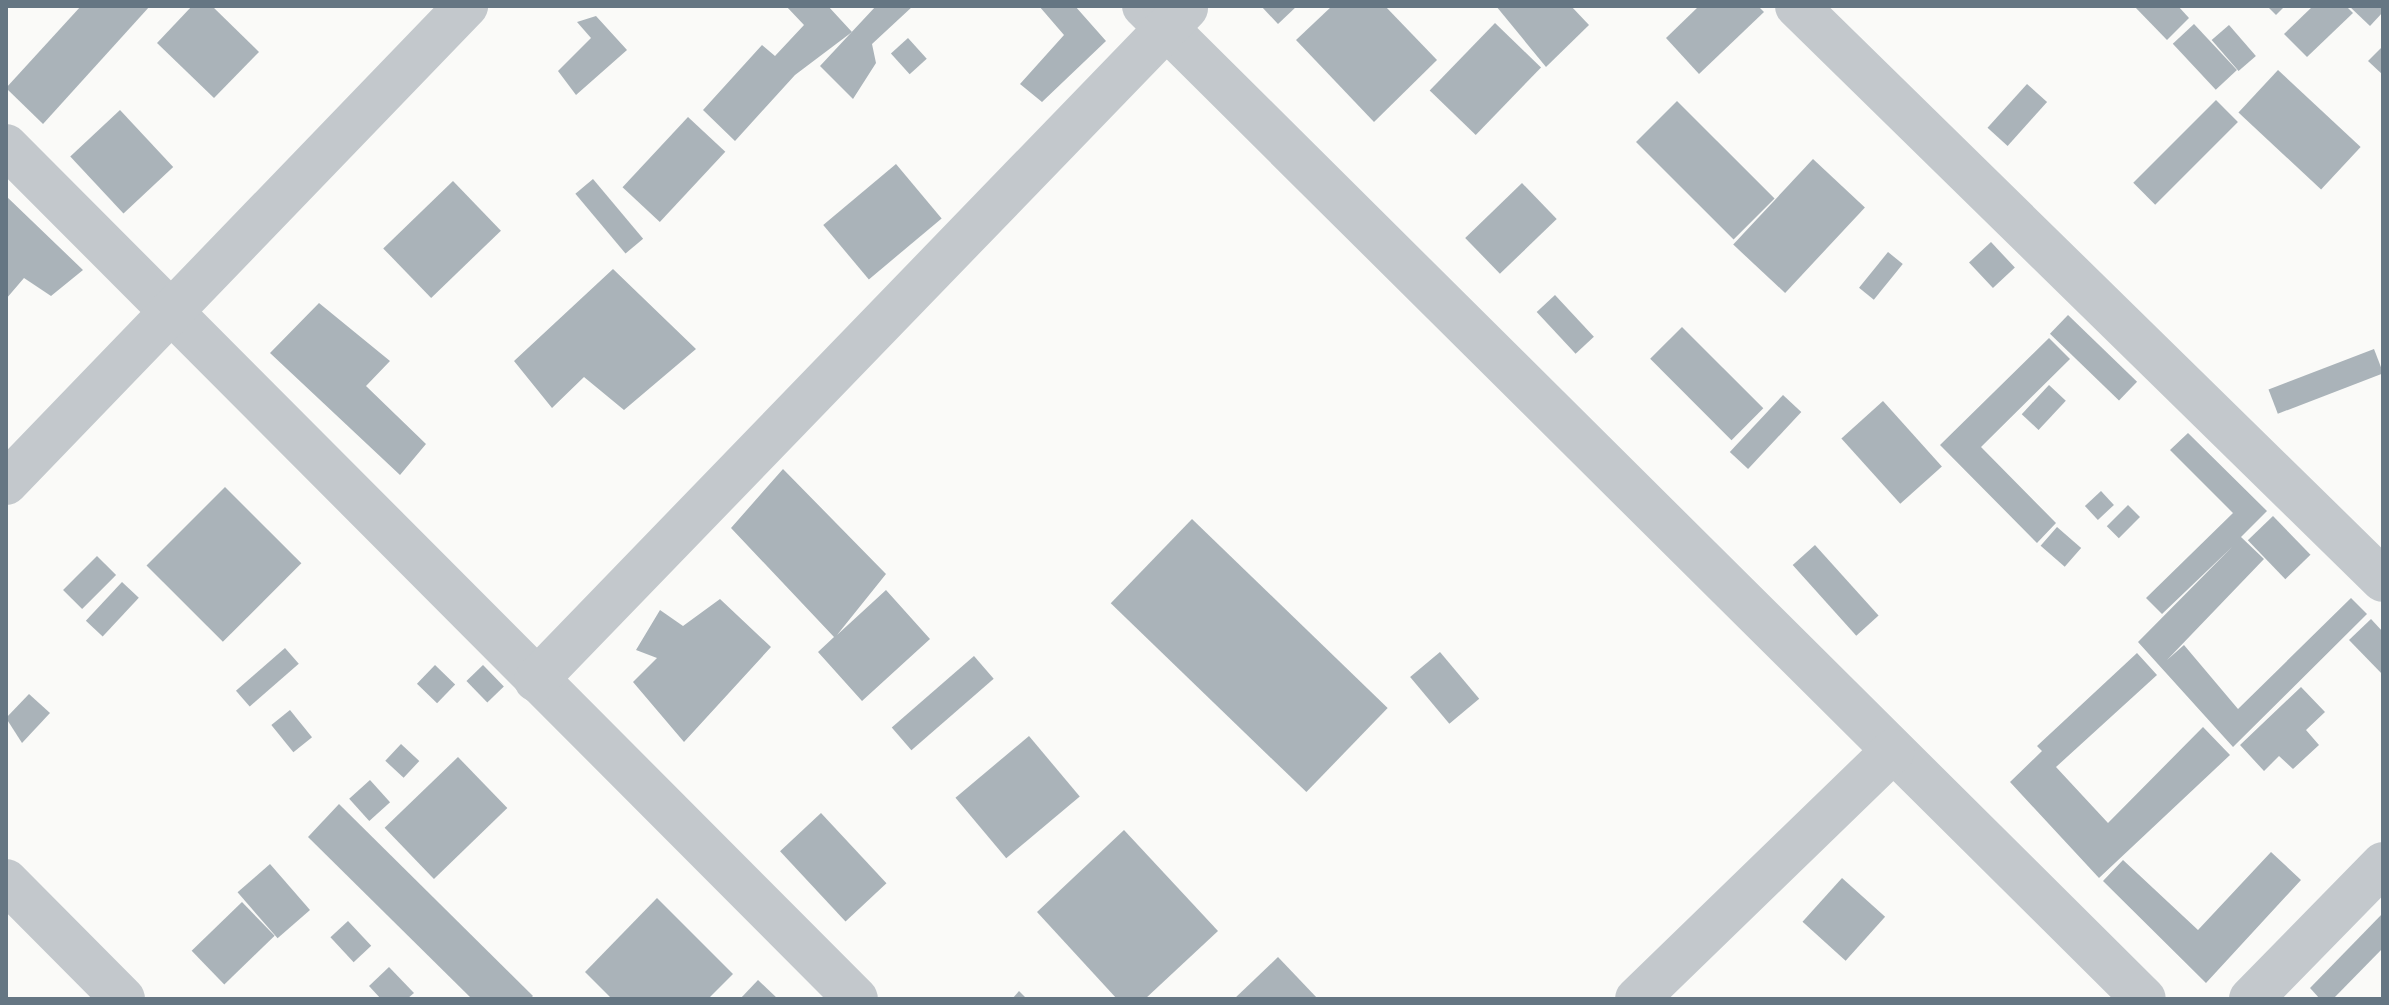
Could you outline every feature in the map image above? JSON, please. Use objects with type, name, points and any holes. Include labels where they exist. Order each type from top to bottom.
[{"type":"street","points":[[6,483],[171,318],[466,6]]},
{"type":"street","points":[[1797,6],[2383,580]]},
{"type":"street","points":[[536,680],[1166,13],[1893,751],[2144,999]]},
{"type":"street","points":[[6,146],[171,318],[856,999]]},
{"type":"street","points":[[1637,999],[1893,751]]},
{"type":"street","points":[[2251,999],[2383,864]]},
{"type":"street","points":[[6,881],[123,999]]},
{"type":"building","points":[[81,6],[150,6],[43,124],[6,88]]},
{"type":"building","points":[[192,6],[212,6],[259,52],[214,98],[157,43]]},
{"type":"building","points":[[786,6],[828,6],[852,32],[795,75],[735,141],[703,110],[762,45],[775,56],[804,25]]},
{"type":"building","points":[[876,6],[913,6],[872,44],[876,63],[853,99],[820,66]]},
{"type":"building","points":[[1039,6],[1075,6],[1106,41],[1042,102],[1020,84],[1064,35]]},
{"type":"building","points":[[1261,6],[1297,6],[1278,24]]},
{"type":"building","points":[[1332,6],[1385,6],[1437,60],[1374,122],[1296,40]]},
{"type":"building","points":[[1496,6],[1571,6],[1589,25],[1546,67]]},
{"type":"building","points":[[1699,6],[1758,6],[1764,12],[1699,74],[1666,38]]},
{"type":"building","points":[[2134,6],[2178,6],[2189,18],[2167,40]]},
{"type":"building","points":[[2267,6],[2285,6],[2276,15]]},
{"type":"building","points":[[2313,6],[2346,6],[2353,13],[2307,57],[2284,34]]},
{"type":"building","points":[[2349,6],[2383,6],[2383,12],[2370,26]]},
{"type":"building","points":[[596,16],[627,50],[576,95],[558,71],[591,38],[577,22]]},
{"type":"building","points":[[1495,23],[1541,67],[1476,135],[1430,91]]},
{"type":"building","points":[[2194,24],[2237,70],[2216,90],[2173,44]]},
{"type":"building","points":[[2229,25],[2256,56],[2239,71],[2212,40]]},
{"type":"building","points":[[908,38],[927,59],[910,74],[891,53]]},
{"type":"building","points":[[2383,46],[2383,75],[2368,61]]},
{"type":"building","points":[[2278,70],[2361,147],[2321,189],[2238,112]]},
{"type":"building","points":[[2027,84],[2047,102],[2008,146],[1988,128]]},
{"type":"building","points":[[2216,100],[2238,122],[2155,205],[2133,183]]},
{"type":"building","points":[[1677,101],[1775,199],[1734,240],[1636,142]]},
{"type":"building","points":[[120,110],[173,167],[123,213],[70,156]]},
{"type":"building","points":[[688,117],[725,152],[660,222],[623,187]]},
{"type":"building","points":[[1813,159],[1865,207],[1785,293],[1733,245]]},
{"type":"building","points":[[896,164],[942,218],[869,279],[823,225]]},
{"type":"building","points":[[593,179],[643,239],[626,254],[575,194]]},
{"type":"building","points":[[453,181],[501,231],[431,298],[383,248]]},
{"type":"building","points":[[1522,183],[1557,219],[1500,274],[1465,238]]},
{"type":"building","points":[[6,196],[83,270],[51,296],[24,278],[6,299]]},
{"type":"building","points":[[1991,242],[2015,268],[1993,288],[1969,262]]},
{"type":"building","points":[[1888,252],[1903,264],[1874,300],[1859,288]]},
{"type":"building","points":[[613,269],[696,349],[624,410],[584,377],[552,408],[514,361]]},
{"type":"building","points":[[1555,295],[1594,337],[1576,354],[1537,312]]},
{"type":"building","points":[[319,303],[390,361],[366,386],[426,444],[400,475],[270,353]]},
{"type":"building","points":[[2068,315],[2137,382],[2119,400],[2050,334]]},
{"type":"building","points":[[1682,327],[1763,408],[1731,440],[1650,359]]},
{"type":"building","points":[[2049,338],[2070,359],[1981,447],[2056,523],[2037,543],[1940,445]]},
{"type":"building","points":[[2374,349],[2383,373],[2278,414],[2269,389]]},
{"type":"building","points":[[2049,385],[2066,401],[2039,430],[2022,414]]},
{"type":"building","points":[[1783,395],[1801,412],[1748,469],[1730,452]]},
{"type":"building","points":[[1883,401],[1942,466],[1900,504],[1841,438]]},
{"type":"building","points":[[2188,433],[2267,511],[2241,537],[2264,559],[2167,660],[2184,645],[2238,709],[2351,598],[2367,614],[2233,747],[2138,642],[2232,547],[2162,614],[2146,598],[2233,513],[2170,450]]},
{"type":"building","points":[[783,469],[886,574],[837,635],[886,590],[930,639],[862,701],[818,652],[834,637],[731,528]]},
{"type":"building","points":[[225,487],[301,563],[223,642],[147,565]]},
{"type":"building","points":[[2101,491],[2114,505],[2098,520],[2085,506]]},
{"type":"building","points":[[2128,505],[2140,517],[2119,538],[2107,526]]},
{"type":"building","points":[[2273,516],[2311,555],[2285,579],[2248,540]]},
{"type":"building","points":[[1192,519],[1388,708],[1306,792],[1111,603]]},
{"type":"building","points":[[2057,527],[2081,548],[2065,567],[2041,546]]},
{"type":"building","points":[[1815,545],[1879,616],[1856,636],[1793,565]]},
{"type":"building","points":[[97,556],[116,575],[82,609],[63,590]]},
{"type":"building","points":[[122,582],[139,598],[103,636],[86,621]]},
{"type":"building","points":[[720,599],[771,647],[684,742],[633,682],[657,658],[636,650],[660,610],[683,626]]},
{"type":"building","points":[[2371,619],[2383,632],[2383,675],[2349,640]]},
{"type":"building","points":[[285,648],[299,664],[250,706],[236,691]]},
{"type":"building","points":[[1440,652],[1479,699],[1449,724],[1410,677]]},
{"type":"building","points":[[2137,653],[2157,675],[2056,767],[2108,823],[2203,727],[2230,755],[2099,878],[2010,782],[2042,751],[2037,746]]},
{"type":"building","points":[[974,656],[994,679],[911,750],[892,728]]},
{"type":"building","points":[[435,665],[455,684],[437,703],[417,684]]},
{"type":"building","points":[[483,665],[504,687],[487,703],[466,681]]},
{"type":"building","points":[[2301,687],[2325,712],[2306,730],[2319,745],[2293,769],[2279,756],[2264,771],[2240,745]]},
{"type":"building","points":[[29,694],[50,713],[22,743],[6,718]]},
{"type":"building","points":[[290,710],[312,737],[293,752],[271,725]]},
{"type":"building","points":[[1029,736],[1080,797],[1006,858],[955,798]]},
{"type":"building","points":[[401,744],[419,761],[404,778],[385,761]]},
{"type":"building","points":[[458,757],[507,808],[434,879],[385,828]]},
{"type":"building","points":[[370,780],[390,802],[369,821],[349,799]]},
{"type":"building","points":[[339,804],[533,996],[530,999],[472,999],[308,837]]},
{"type":"building","points":[[821,813],[886,883],[846,921],[780,851]]},
{"type":"building","points":[[1124,830],[1218,931],[1145,999],[1117,999],[1037,912]]},
{"type":"building","points":[[2271,852],[2301,880],[2206,983],[2103,881],[2123,860],[2198,930]]},
{"type":"building","points":[[270,864],[310,910],[278,938],[238,892]]},
{"type":"building","points":[[1842,878],[1885,917],[1846,961],[1803,922]]},
{"type":"building","points":[[657,898],[733,974],[708,999],[612,999],[585,972]]},
{"type":"building","points":[[242,902],[275,936],[224,984],[192,951]]},
{"type":"building","points":[[2383,913],[2383,948],[2333,999],[2320,999],[2310,988]]},
{"type":"building","points":[[348,921],[371,946],[354,962],[330,937]]},
{"type":"building","points":[[1278,957],[1318,999],[1234,999]]},
{"type":"building","points":[[389,967],[414,993],[407,999],[381,999],[369,986]]},
{"type":"building","points":[[758,980],[778,999],[740,999]]},
{"type":"building","points":[[1019,991],[1027,999],[1012,999]]}]
